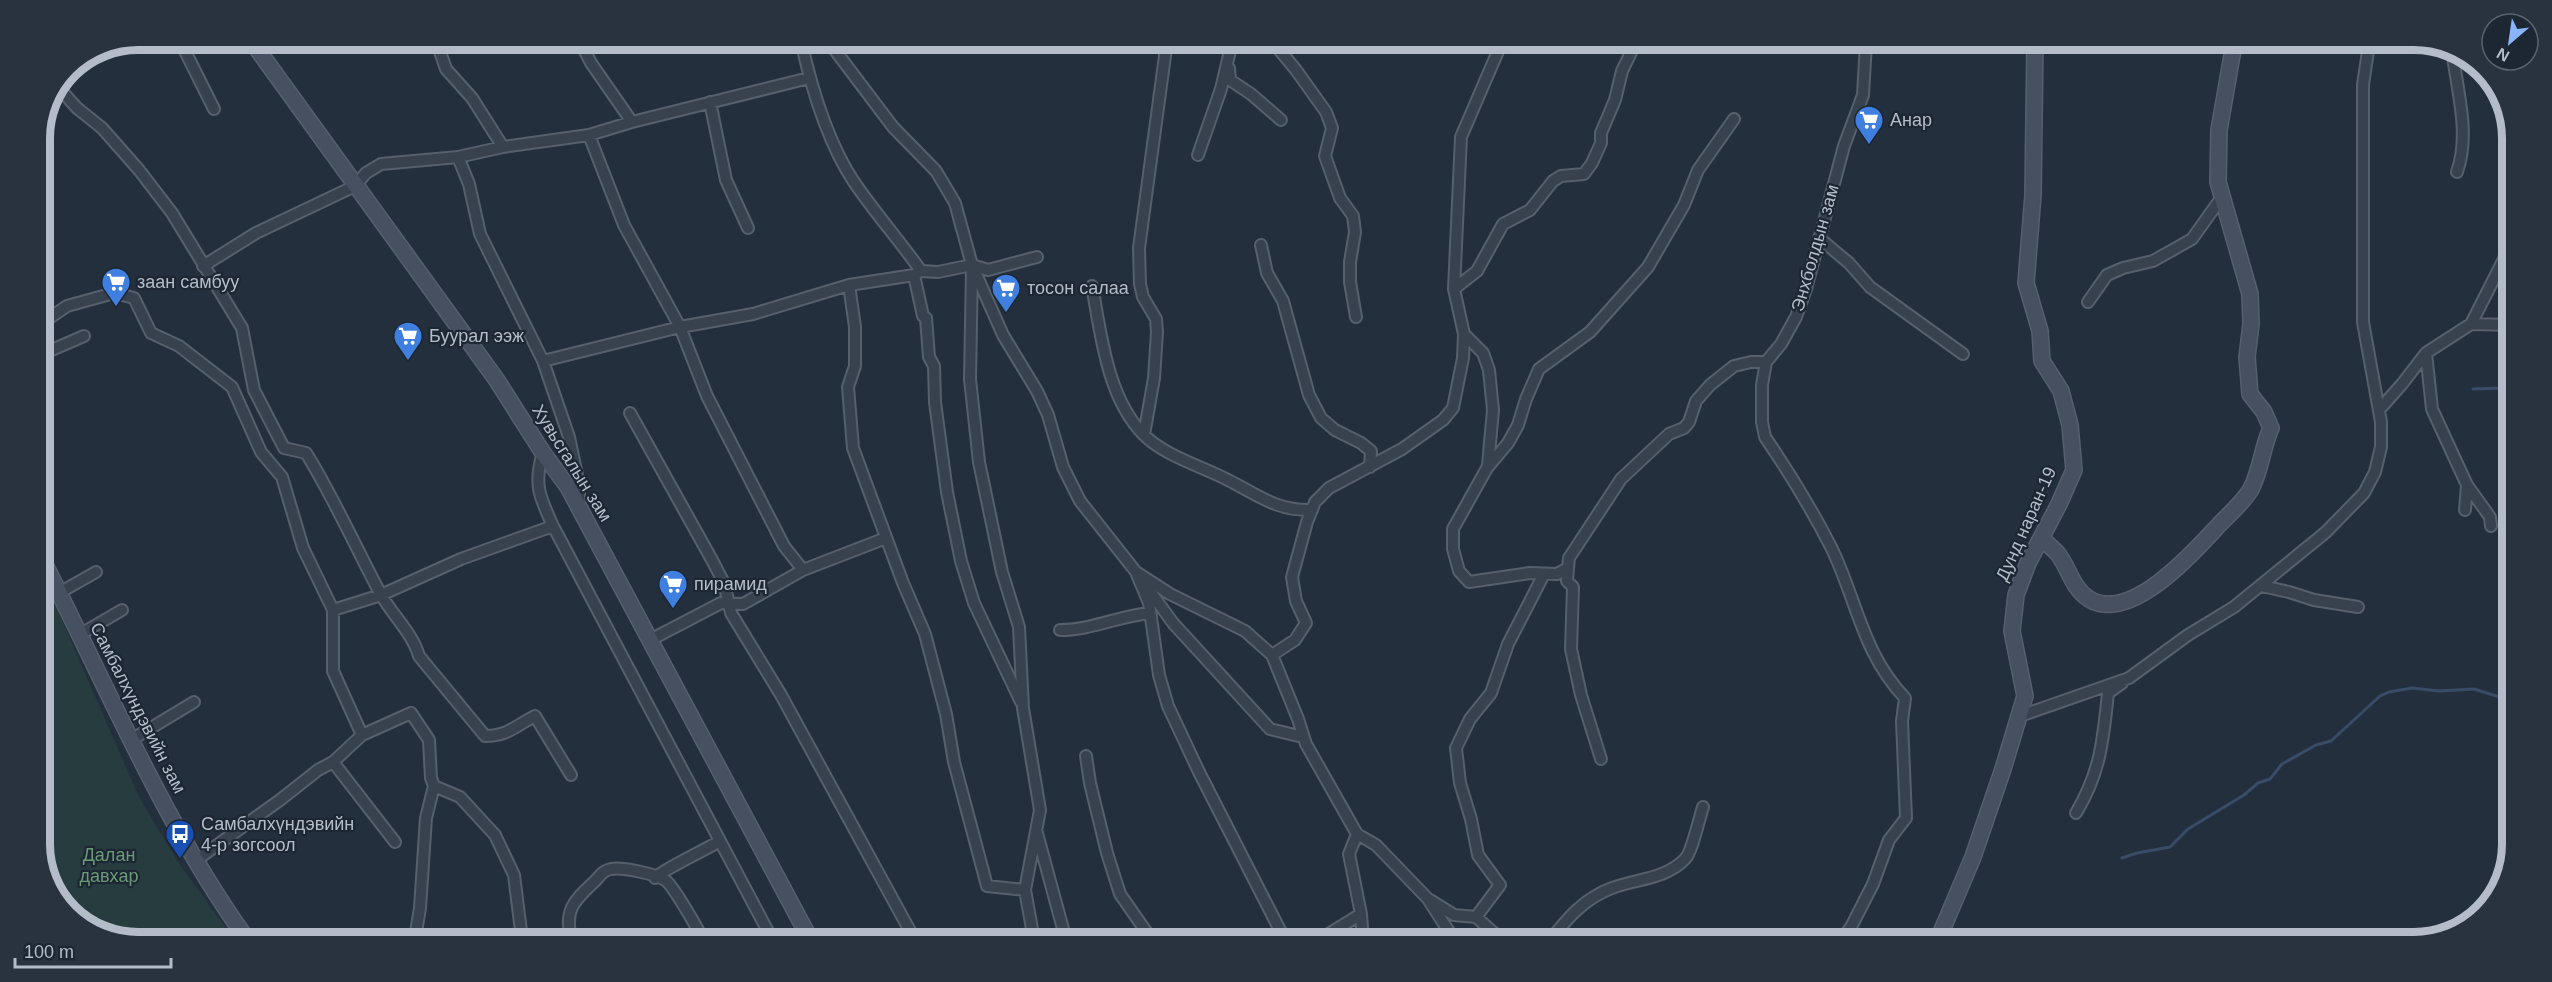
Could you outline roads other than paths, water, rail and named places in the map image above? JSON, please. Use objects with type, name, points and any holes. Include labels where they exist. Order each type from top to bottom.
[{"type":"street","points":[[184,50],[214,109]]},
{"type":"street","name":"Хувьсгалын зам","points":[[258,50],[496,379],[543,453],[568,487],[806,932]]},
{"type":"street","points":[[439,50],[446,69],[472,98],[503,147]]},
{"type":"street","points":[[584,50],[632,122]]},
{"type":"street","points":[[803,50],[809,78],[842,162],[918,273],[923,316],[926,318],[929,357],[933,366],[935,402],[947,492],[961,561],[974,603],[1023,708]]},
{"type":"street","points":[[835,50],[893,127],[936,171],[955,203],[972,265],[1003,335],[1044,408],[1063,467],[1080,501],[1173,623],[1233,692],[1270,729],[1303,737]]},
{"type":"street","points":[[1144,435],[1154,378],[1157,332],[1156,319],[1143,297],[1140,284],[1139,248],[1166,50]]},
{"type":"street","points":[[1198,155],[1221,89],[1230,50]]},
{"type":"street","points":[[1280,50],[1326,112],[1332,128],[1325,156],[1340,198],[1353,216],[1355,232],[1350,262],[1350,282],[1356,317]]},
{"type":"street","points":[[1272,655],[1295,640],[1306,622],[1296,601],[1292,577],[1315,502],[1329,488],[1370,467],[1424,434],[1443,420],[1453,408],[1463,358],[1464,334],[1454,288],[1461,137],[1499,50]]},
{"type":"street","points":[[1454,288],[1477,271],[1503,224],[1530,210],[1553,181],[1561,176],[1584,174],[1593,162],[1615,100],[1622,71],[1632,50]]},
{"type":"street","name":"Энхболдын зам","points":[[1847,932],[1873,884],[1889,840],[1906,818],[1902,743],[1905,698],[1891,683],[1873,655],[1831,548],[1765,438],[1762,422],[1762,385],[1766,362],[1781,344],[1796,317],[1811,273],[1844,146],[1863,95],[1866,50]]},
{"type":"street","name":"Дунд наран-19","points":[[1941,932],[1973,857],[2025,696],[2012,631],[2016,595],[2073,470],[2070,425],[2061,391],[2042,361],[2040,331],[2026,284],[2034,184],[2035,50]]},
{"type":"street","points":[[2041,538],[2057,553],[2077,588],[2090,600],[2106,603],[2121,602],[2144,592],[2175,569],[2208,538],[2250,490],[2259,468],[2262,447],[2271,428],[2264,412],[2250,394],[2247,357],[2251,324],[2250,294],[2218,182],[2219,130],[2233,50]]},
{"type":"street","points":[[2076,813],[2090,789],[2100,762],[2108,693],[2262,586],[2326,532],[2364,493],[2375,472],[2381,447],[2379,410],[2363,322],[2363,86],[2368,50]]},
{"type":"street","points":[[2453,59],[2459,87],[2463,154],[2457,172]]},
{"type":"street","points":[[1228,62],[1230,80],[1251,94],[1281,120]]},
{"type":"street","points":[[203,266],[256,233],[355,186],[366,173],[381,164],[458,157],[503,147],[589,135],[809,78]]},
{"type":"street","points":[[62,92],[77,108],[102,128],[140,170],[172,213],[242,328],[254,390],[284,448],[306,453],[381,595],[415,643],[419,656],[485,736],[503,736],[517,725],[535,716],[571,775]]},
{"type":"street","points":[[710,102],[726,180],[748,228]]},
{"type":"street","points":[[1568,568],[1557,574],[1508,576],[1469,582],[1459,571],[1453,549],[1453,529],[1487,468],[1508,443],[1518,425],[1539,369],[1590,332],[1656,256],[1684,205],[1698,170],[1734,119]]},
{"type":"street","points":[[589,135],[624,225],[680,327],[707,396],[784,546],[803,570]]},
{"type":"street","points":[[458,157],[469,184],[480,234],[543,361],[569,437],[578,480],[580,509]]},
{"type":"street","points":[[2088,302],[2107,275],[2123,268],[2153,261],[2192,239],[2222,197]]},
{"type":"street","points":[[1819,238],[1849,263],[1870,287],[1963,354]]},
{"type":"street","points":[[1261,245],[1268,273],[1283,301],[1309,396],[1321,418],[1335,430],[1361,442],[1371,451],[1370,467]]},
{"type":"street","points":[[543,361],[680,327],[753,314],[849,285],[972,265],[988,270],[1037,257]]},
{"type":"street","points":[[2379,410],[2426,353],[2471,324],[2502,263]]},
{"type":"street","points":[[972,265],[970,379],[976,438],[1002,572],[1019,627],[1023,708],[1040,810],[1025,890],[1033,932]]},
{"type":"street","points":[[849,285],[855,327],[855,366],[848,387],[853,448],[925,634],[946,714],[954,762],[987,886],[1025,890]]},
{"type":"street","points":[[1092,286],[1100,325],[1100,339],[1113,385],[1144,435],[1171,453],[1222,477],[1269,504],[1296,511],[1312,510]]},
{"type":"street","points":[[50,318],[67,306],[114,293],[134,298],[151,333],[179,346],[232,387],[261,452],[282,477],[303,548],[333,610],[333,671],[362,735]]},
{"type":"street","points":[[2471,324],[2502,324]]},
{"type":"street","points":[[1464,334],[1483,353],[1489,370],[1493,410],[1487,468]]},
{"type":"street","points":[[50,351],[84,336]]},
{"type":"street","points":[[2426,353],[2432,410],[2467,485],[2490,517],[2491,526]]},
{"type":"street","points":[[1601,759],[1581,695],[1571,649],[1573,587],[1567,581],[1569,558],[1621,479],[1669,434],[1684,428],[1689,422],[1696,401],[1710,385],[1734,366],[1751,362],[1766,362]]},
{"type":"street","points":[[630,413],[724,583],[731,613],[781,695],[911,932]]},
{"type":"street","points":[[543,453],[536,474],[537,487],[553,526],[768,932]]},
{"type":"street","points":[[2465,510],[2467,485]]},
{"type":"street","points":[[333,610],[381,595],[461,559],[553,526]]},
{"type":"street","points":[[650,640],[721,603],[743,604],[803,570],[886,538]]},
{"type":"street","points":[[59,593],[96,572]]},
{"type":"street","points":[[1136,572],[1149,603],[1159,675],[1168,706],[1199,772],[1282,932]]},
{"type":"street","points":[[1136,572],[1170,594],[1245,631],[1272,655],[1303,737],[1357,834],[1376,845],[1428,899],[1449,932]]},
{"type":"street","points":[[1476,916],[1500,885],[1478,855],[1471,819],[1460,783],[1456,748],[1470,719],[1491,693],[1508,644],[1544,574]]},
{"type":"street","name":"Самбалхүндэвийн зам","points":[[50,575],[131,740],[195,861],[242,932]]},
{"type":"street","points":[[2262,586],[2314,600],[2358,607]]},
{"type":"street","points":[[79,635],[122,610]]},
{"type":"street","points":[[1060,630],[1075,630],[1150,613]]},
{"type":"street","points":[[2020,716],[2129,678]]},
{"type":"street","points":[[131,740],[194,702]]},
{"type":"street","points":[[195,861],[280,801],[318,770],[333,762],[362,735],[411,713],[429,740],[431,778],[434,786],[426,818],[420,908],[416,932]]},
{"type":"street","points":[[1086,756],[1090,783],[1107,853],[1120,894],[1146,932]]},
{"type":"street","points":[[333,762],[395,842]]},
{"type":"street","points":[[434,786],[460,797],[495,835],[514,875],[521,932]]},
{"type":"street","points":[[1558,932],[1581,905],[1596,895],[1613,887],[1661,875],[1686,858],[1703,807]]},
{"type":"street","points":[[1037,833],[1064,932]]},
{"type":"street","points":[[1357,834],[1349,854],[1363,932]]},
{"type":"street","points":[[655,878],[660,873],[720,841]]},
{"type":"street","points":[[569,932],[572,906],[576,897],[596,880],[601,872],[613,868],[641,871],[655,878],[666,880],[699,932]]},
{"type":"street","points":[[1428,899],[1454,915],[1476,916],[1493,932]]},
{"type":"street","points":[[1331,932],[1361,914]]},
{"type":"waterway","points":[[2473,389],[2502,388]]},
{"type":"waterway","points":[[2122,858],[2170,847],[2188,829],[2244,795],[2258,783],[2270,779],[2282,764],[2316,745],[2331,741],[2380,696],[2389,692],[2412,688],[2439,691],[2474,689],[2502,698]]},
{"type":"place","name":"Анар","points":[[1869,146]]},
{"type":"place","name":"заан самбуу","points":[[116,308]]},
{"type":"place","name":"тосон салаа","points":[[1006,314]]},
{"type":"place","name":"Буурал ээж","points":[[408,362]]},
{"type":"place","name":"пирамид","points":[[673,610]]},
{"type":"place","name":"Самбалхүндэвийн 4-р зогсоол","points":[[180,860]]},
{"type":"park label","name":"Далан давхар","points":[[109,865]]}]
